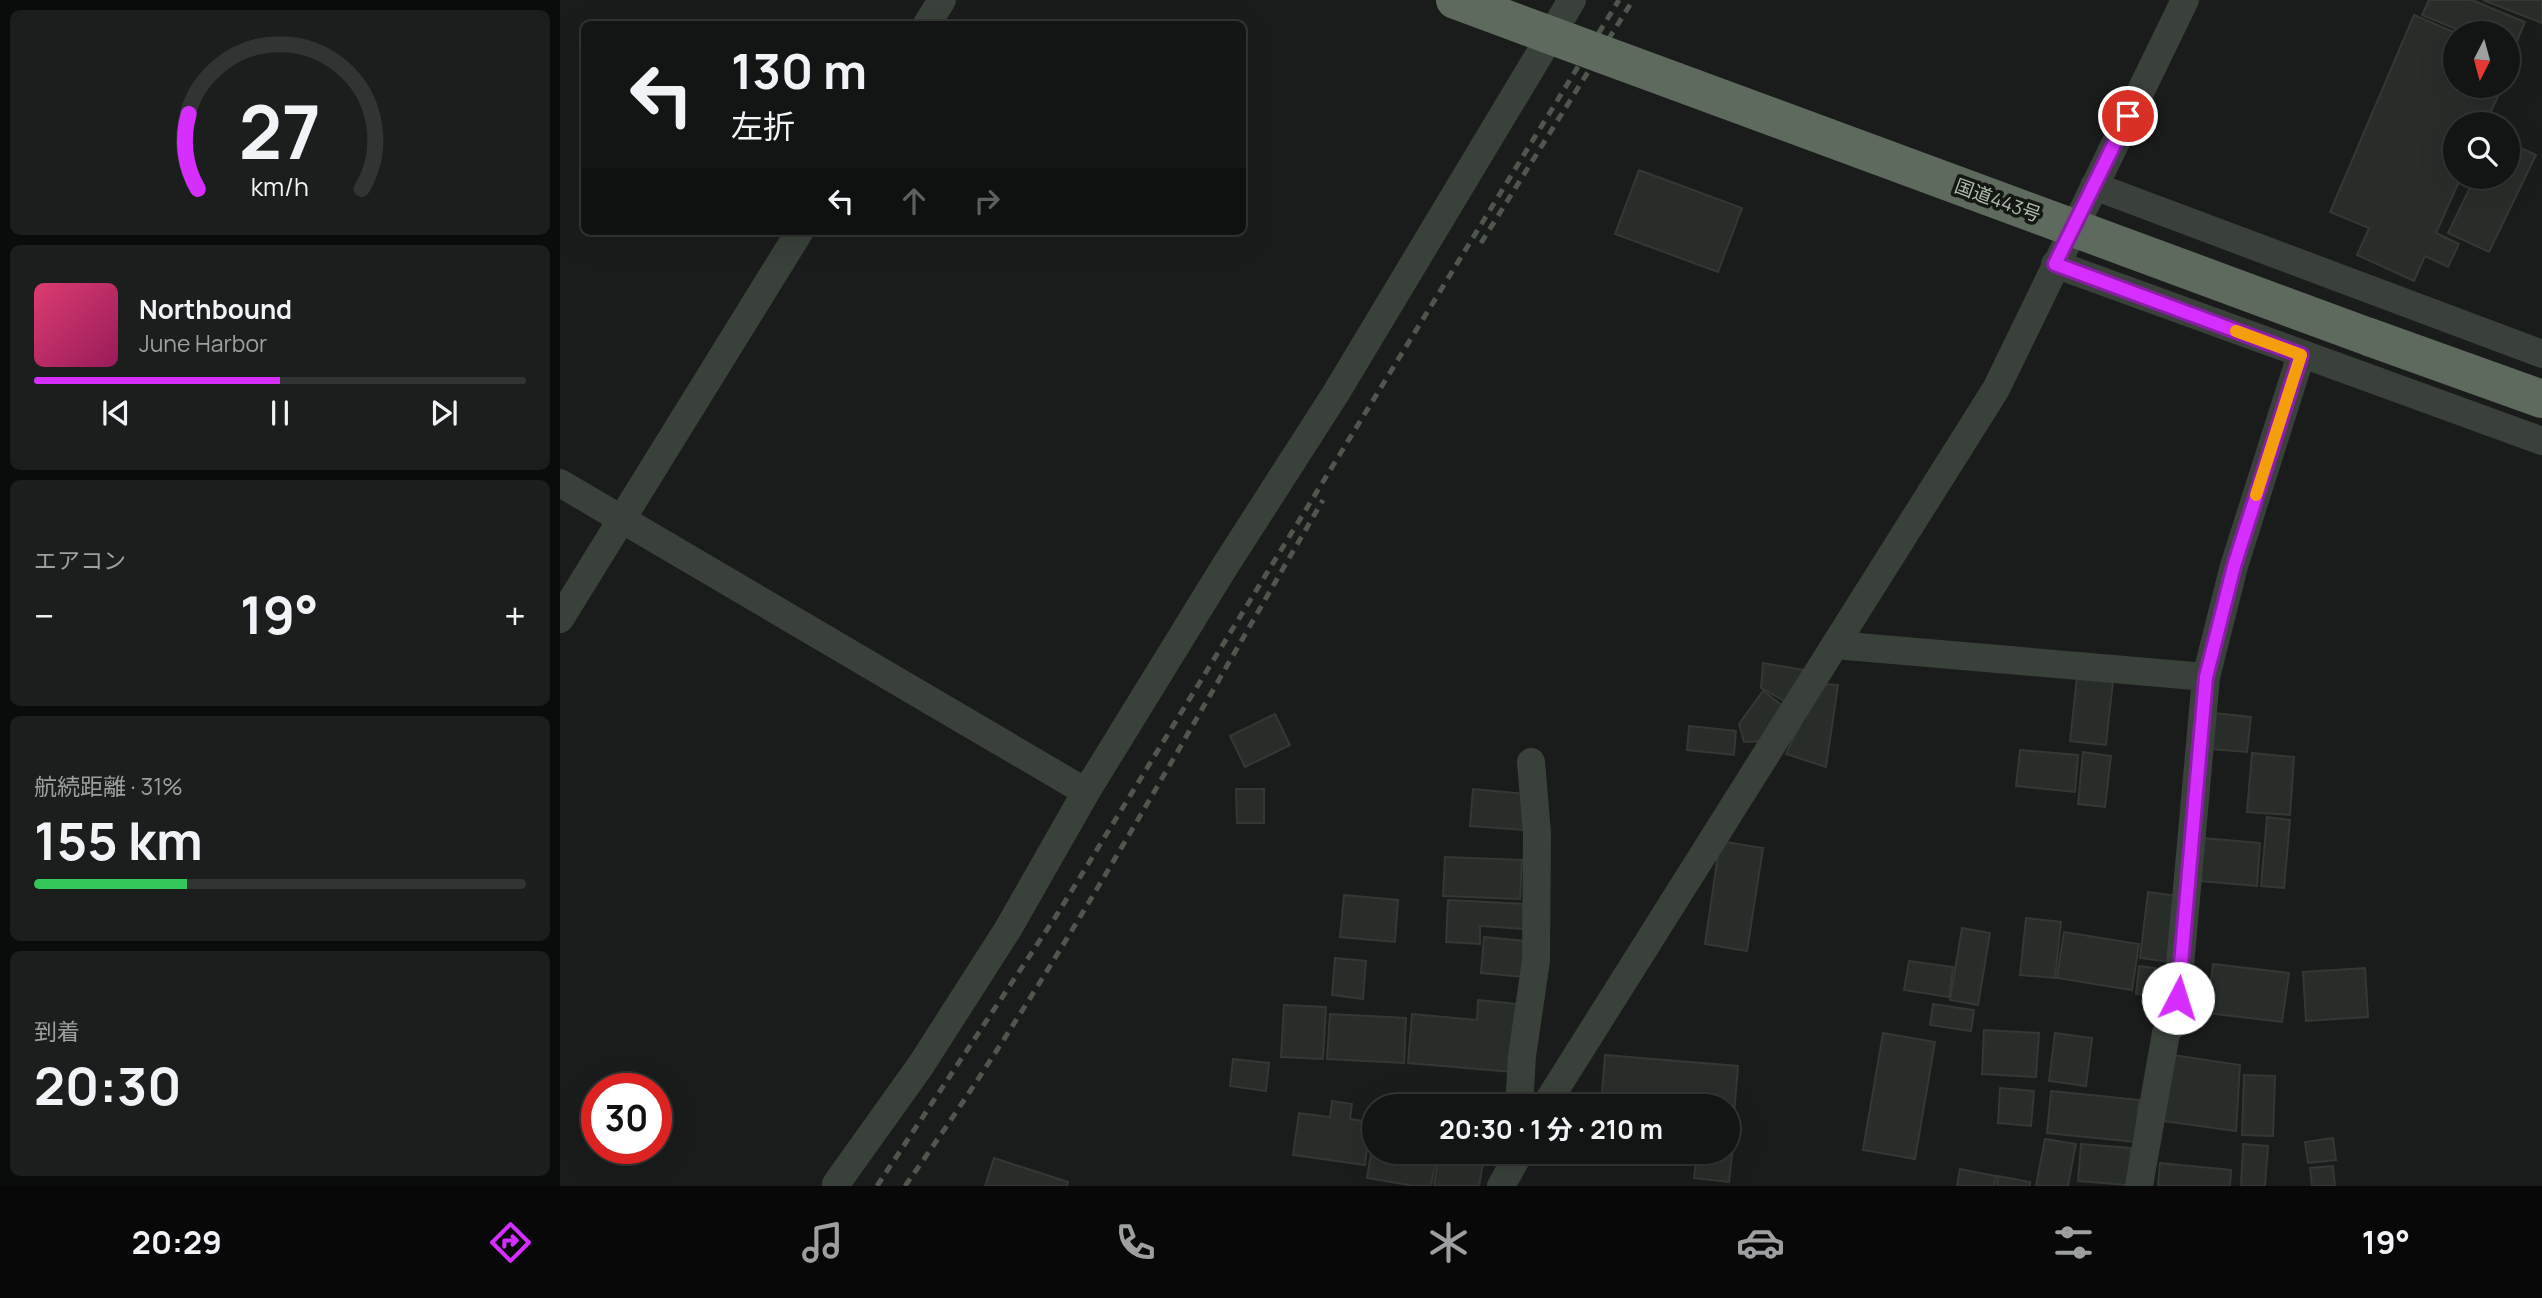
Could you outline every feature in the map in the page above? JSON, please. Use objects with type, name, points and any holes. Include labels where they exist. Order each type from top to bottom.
[{"type":"highway","name":"国道443号","points":[[1455,0],[2542,399]]},
{"type":"street","points":[[929,21],[942,0]]},
{"type":"street","points":[[836,1185],[921,1065],[1008,929],[1086,792],[1225,566],[1336,393],[1572,0]]},
{"type":"street","points":[[1553,1094],[1996,389],[2185,0]]},
{"type":"street","points":[[2094,186],[2542,354]]},
{"type":"street","points":[[560,619],[798,235]]},
{"type":"street","points":[[2055,264],[2542,442]]},
{"type":"street","points":[[2139,1186],[2166,1033],[2175,1021],[2206,677],[2234,566],[2301,355]]},
{"type":"street","points":[[560,483],[1086,792]]},
{"type":"street","points":[[1835,645],[2206,677]]},
{"type":"street","points":[[1520,1094],[1522,1056],[1536,961],[1537,833],[1531,762]]},
{"type":"street","points":[[1501,1186],[1513,1164]]},
{"type":"building","points":[[2429,0],[2472,0],[2525,22],[2520,34],[2520,21],[2443,21],[2443,24],[2422,15]]},
{"type":"building","points":[[2483,0],[2542,0],[2542,23]]},
{"type":"building","points":[[2414,15],[2443,27],[2443,98],[2497,98],[2491,112],[2443,112],[2443,189],[2456,189],[2436,233],[2459,244],[2448,267],[2425,256],[2414,281],[2357,255],[2369,228],[2330,212]]},
{"type":"building","points":[[2520,148],[2536,155],[2520,188]]},
{"type":"building","points":[[1639,170],[1742,208],[1718,272],[1615,234]]},
{"type":"building","points":[[2469,189],[2520,189],[2489,252],[2448,233]]},
{"type":"building","points":[[1763,663],[1804,670],[1786,702],[1761,688]]},
{"type":"building","points":[[2077,677],[2113,681],[2106,745],[2070,741]]},
{"type":"building","points":[[1820,684],[1838,685],[1826,767],[1786,754]]},
{"type":"building","points":[[1763,691],[1787,709],[1764,741],[1744,742],[1739,724]]},
{"type":"building","points":[[2214,713],[2251,717],[2247,752],[2210,749]]},
{"type":"building","points":[[1275,714],[1290,745],[1245,767],[1230,736]]},
{"type":"building","points":[[1689,726],[1736,731],[1734,755],[1687,750]]},
{"type":"building","points":[[2020,750],[2078,755],[2075,792],[2016,786]]},
{"type":"building","points":[[2083,752],[2111,756],[2105,807],[2078,804]]},
{"type":"building","points":[[2252,753],[2294,757],[2290,815],[2247,812]]},
{"type":"building","points":[[1236,789],[1264,789],[1264,823],[1237,823]]},
{"type":"building","points":[[1473,789],[1527,794],[1524,830],[1470,826]]},
{"type":"building","points":[[2267,817],[2290,820],[2284,888],[2261,886]]},
{"type":"building","points":[[2202,838],[2260,843],[2257,886],[2199,881]]},
{"type":"building","points":[[1720,841],[1763,848],[1747,951],[1705,944]]},
{"type":"building","points":[[1445,857],[1522,860],[1520,899],[1443,896]]},
{"type":"building","points":[[2148,892],[2179,896],[2170,962],[2140,958]]},
{"type":"building","points":[[1344,895],[1398,900],[1395,942],[1340,937]]},
{"type":"building","points":[[1448,900],[1525,904],[1524,929],[1480,926],[1480,944],[1446,942]]},
{"type":"building","points":[[2026,918],[2061,922],[2055,978],[2020,975]]},
{"type":"building","points":[[1962,928],[1990,933],[1978,1005],[1950,1000]]},
{"type":"building","points":[[2064,932],[2139,944],[2132,990],[2057,978]]},
{"type":"building","points":[[1484,937],[1527,941],[1524,977],[1481,973]]},
{"type":"building","points":[[1335,958],[1366,961],[1363,999],[1332,995]]},
{"type":"building","points":[[1909,961],[1953,967],[1949,997],[1904,990]]},
{"type":"building","points":[[2213,964],[2289,973],[2282,1022],[2207,1013]]},
{"type":"building","points":[[2139,966],[2170,970],[2167,998],[2136,994]]},
{"type":"building","points":[[2365,968],[2368,1017],[2306,1021],[2303,972]]},
{"type":"building","points":[[1478,1000],[1517,1004],[1512,1072],[1408,1063],[1412,1014],[1477,1020]]},
{"type":"building","points":[[1933,1004],[1974,1010],[1971,1031],[1930,1025]]},
{"type":"building","points":[[1284,1005],[1326,1007],[1323,1059],[1281,1057]]},
{"type":"building","points":[[1330,1014],[1406,1018],[1404,1063],[1327,1059]]},
{"type":"building","points":[[1984,1030],[2039,1033],[2036,1077],[1982,1074]]},
{"type":"building","points":[[1883,1033],[1935,1042],[1915,1159],[1863,1150]]},
{"type":"building","points":[[2055,1033],[2092,1038],[2086,1086],[2049,1081]]},
{"type":"building","points":[[1605,1055],[1738,1066],[1736,1094],[1602,1094]]},
{"type":"building","points":[[2173,1055],[2240,1065],[2236,1131],[2163,1121]]},
{"type":"building","points":[[1233,1059],[1269,1063],[1266,1091],[1230,1086]]},
{"type":"building","points":[[2244,1075],[2275,1076],[2273,1136],[2242,1135]]},
{"type":"building","points":[[2000,1088],[2034,1091],[2031,1126],[1998,1123]]},
{"type":"building","points":[[2051,1091],[2139,1100],[2135,1142],[2047,1133]]},
{"type":"building","points":[[1332,1101],[1352,1104],[1350,1119],[1362,1121],[1362,1164],[1365,1165],[1293,1155],[1299,1113],[1330,1117]]},
{"type":"building","points":[[2333,1138],[2336,1160],[2308,1163],[2305,1142]]},
{"type":"building","points":[[2045,1139],[2076,1144],[2068,1186],[2036,1186]]},
{"type":"building","points":[[2081,1144],[2131,1148],[2128,1185],[2078,1181]]},
{"type":"building","points":[[2243,1144],[2268,1146],[2265,1186],[2241,1186]]},
{"type":"building","points":[[994,1158],[1068,1182],[1067,1186],[985,1186]]},
{"type":"building","points":[[2160,1163],[2231,1170],[2230,1186],[2158,1186]]},
{"type":"building","points":[[1369,1164],[1435,1164],[1431,1186],[1414,1186],[1367,1178]]},
{"type":"building","points":[[1437,1164],[1483,1164],[1479,1186],[1434,1186]]},
{"type":"building","points":[[1696,1164],[1731,1164],[1729,1182],[1694,1178]]},
{"type":"building","points":[[2333,1166],[2335,1186],[2312,1186],[2310,1168]]},
{"type":"building","points":[[1960,1169],[1996,1176],[1994,1186],[1957,1186]]},
{"type":"building","points":[[1998,1176],[2030,1182],[2030,1186],[1997,1186]]},
{"type":"railway","points":[[877,1186],[1058,913],[1619,0]]},
{"type":"railway","points":[[1481,243],[1633,0]]},
{"type":"railway","points":[[905,1186],[962,1103],[1070,934],[1323,500]]},
{"type":"slow traffic","points":[[2236,331],[2301,355],[2256,495]]},
{"type":"route","points":[[2128,116],[2055,264],[2301,355],[2234,566],[2206,677],[2178,998]]}]
